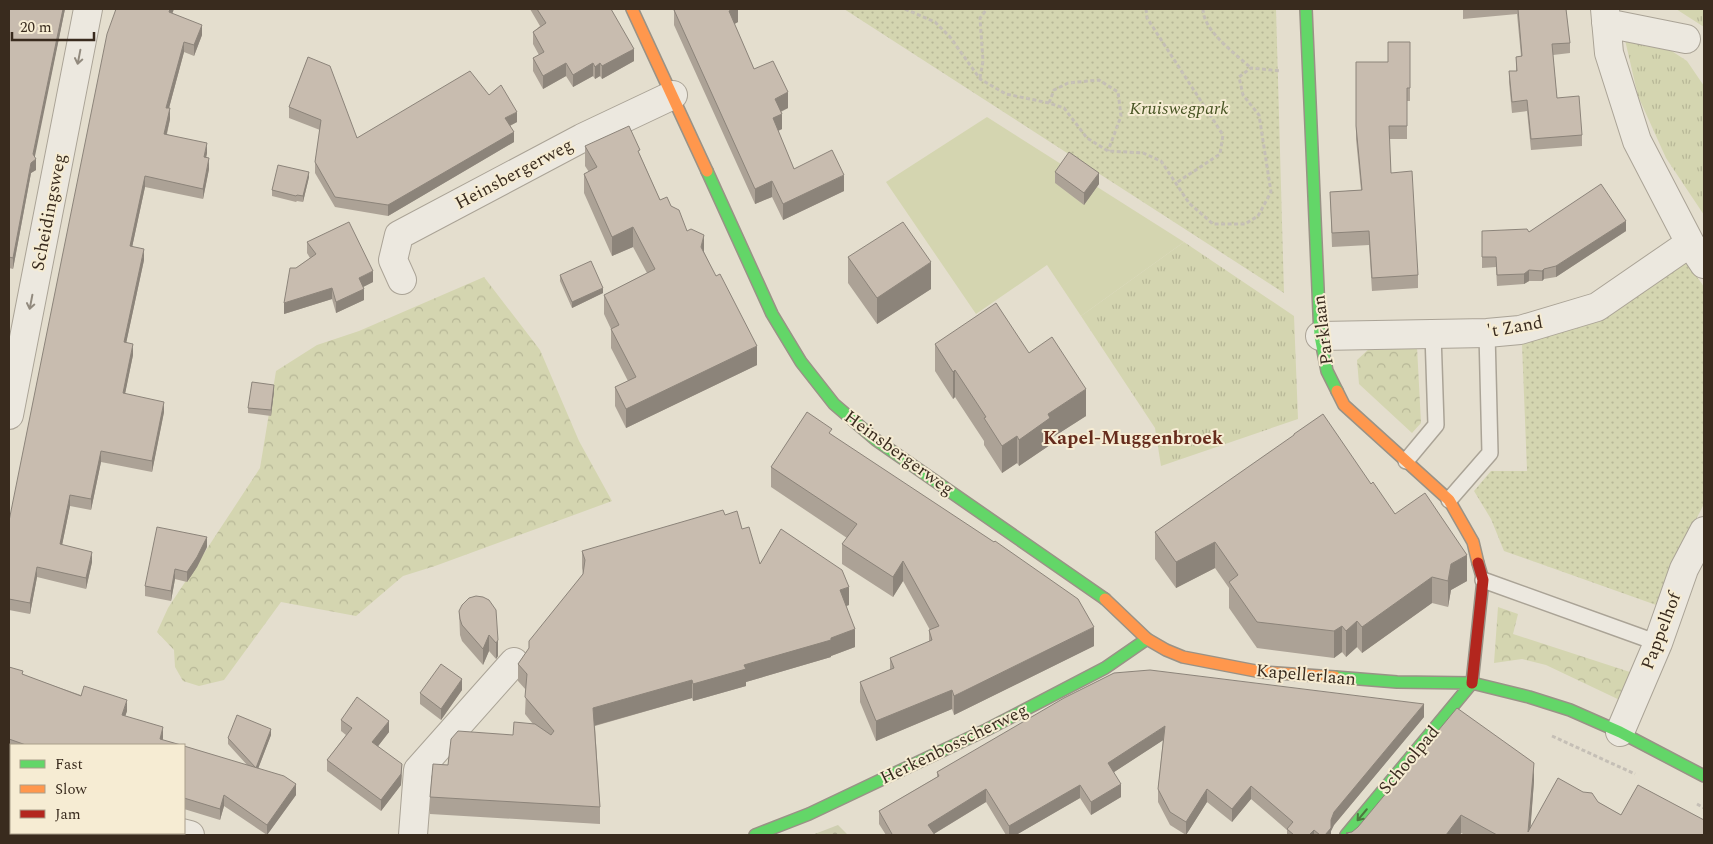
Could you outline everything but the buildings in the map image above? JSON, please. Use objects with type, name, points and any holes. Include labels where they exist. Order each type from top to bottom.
[{"type":"street","name":"Scheidingsweg","points":[[9,415],[88,9]]},
{"type":"street","name":"Heinsbergerweg","points":[[632,9],[772,314],[800,362],[834,404],[876,440],[1100,595],[1147,639]]},
{"type":"street","name":"Parklaan","points":[[1306,9],[1320,336],[1327,371],[1344,406],[1449,500],[1473,542],[1483,580],[1472,683]]},
{"type":"street","points":[[1686,39],[1606,16],[1609,52],[1638,141],[1697,253]]},
{"type":"street","name":"Heinsbergerweg","points":[[402,280],[392,260],[399,235],[582,138],[673,96]]},
{"type":"street","name":"'t Zand","points":[[1320,336],[1486,333],[1520,330],[1597,307],[1697,253]]},
{"type":"street","name":"Pappelhof","points":[[1620,732],[1658,642],[1684,569],[1704,531]]},
{"type":"street","name":"Kapellerlaan","points":[[1147,639],[1183,657],[1261,672],[1397,682],[1472,683],[1529,697],[1570,710],[1620,732],[1704,776]]},
{"type":"street","name":"Herkenbosscherweg","points":[[755,835],[809,814],[986,730],[1105,668],[1147,639]]},
{"type":"street","points":[[412,835],[418,770],[514,662]]},
{"type":"street","name":"Schoolpad","points":[[1346,835],[1472,683]]},
{"type":"lane","points":[[1449,500],[1490,452],[1486,333]]},
{"type":"lane","points":[[1406,461],[1436,425],[1433,334]]},
{"type":"lane","points":[[1483,580],[1658,642]]},
{"type":"path","points":[[905,9],[935,22],[950,37],[980,79],[1006,94],[1064,108],[1087,138],[1108,151],[1143,153],[1161,161],[1189,203],[1214,224],[1245,224],[1258,216],[1271,192],[1259,115],[1243,94],[1238,77],[1251,68]]},
{"type":"path","points":[[980,79],[983,61],[980,18],[987,9]]},
{"type":"path","points":[[1146,9],[1147,18],[1223,135],[1220,154],[1176,184]]},
{"type":"path","points":[[1203,9],[1203,14],[1211,31],[1251,68],[1308,73]]},
{"type":"path","points":[[1049,103],[1054,90],[1068,83],[1098,80],[1118,92],[1122,116],[1108,151]]},
{"type":"path","points":[[1547,733],[1637,775]]},
{"type":"path","points":[[1696,804],[1704,808]]},
{"type":"green space","name":"Kruiswegpark","points":[[844,9],[1276,9],[1284,293]]},
{"type":"green space","points":[[1676,9],[1704,9],[1704,27]]},
{"type":"green space","points":[[1625,40],[1664,46],[1687,61],[1704,86],[1704,215],[1666,158],[1638,96]]},
{"type":"green space","points":[[987,117],[1184,242],[1081,316],[1047,265],[976,314],[886,182]]},
{"type":"green space","points":[[1184,242],[1294,316],[1298,419],[1161,466],[1155,428],[1081,316]]},
{"type":"green space","points":[[1687,262],[1704,287],[1704,504],[1672,566],[1659,606],[1504,551],[1491,519],[1474,491],[1491,471],[1527,471],[1522,344],[1605,318]]},
{"type":"green space","points":[[484,277],[540,350],[579,441],[612,501],[403,576],[356,616],[281,602],[224,680],[199,686],[183,681],[175,667],[174,650],[157,632],[168,608],[260,468],[276,371],[317,345],[359,331]]},
{"type":"green space","points":[[1417,347],[1421,423],[1412,433],[1359,384],[1357,360],[1370,348]]},
{"type":"green space","points":[[1498,607],[1518,614],[1513,634],[1636,674],[1626,703],[1546,665],[1522,659],[1494,663]]},
{"type":"green space","points":[[838,825],[848,835],[812,835]]},
{"type":"traffic: fast","points":[[1306,9],[1320,336],[1327,371],[1337,391]]},
{"type":"traffic: fast","points":[[707,171],[772,314],[801,362],[834,404],[876,440],[1105,599]]},
{"type":"traffic: fast","points":[[755,835],[809,814],[986,730],[1105,668],[1147,639]]},
{"type":"traffic: fast","points":[[1335,677],[1397,682],[1472,683],[1529,697],[1570,710],[1620,732],[1704,776]]},
{"type":"traffic: fast","points":[[1346,835],[1472,683]]},
{"type":"traffic: slow","points":[[632,9],[707,171]]},
{"type":"traffic: slow","points":[[1337,391],[1344,405],[1449,500],[1473,542],[1478,563]]},
{"type":"traffic: slow","points":[[1105,599],[1147,639],[1183,657],[1261,672],[1335,677]]},
{"type":"traffic: jam","points":[[1472,683],[1483,580],[1478,563]]},
{"type":"district","name":"Kapel-Muggenbroek","points":[[1133,438]]}]
